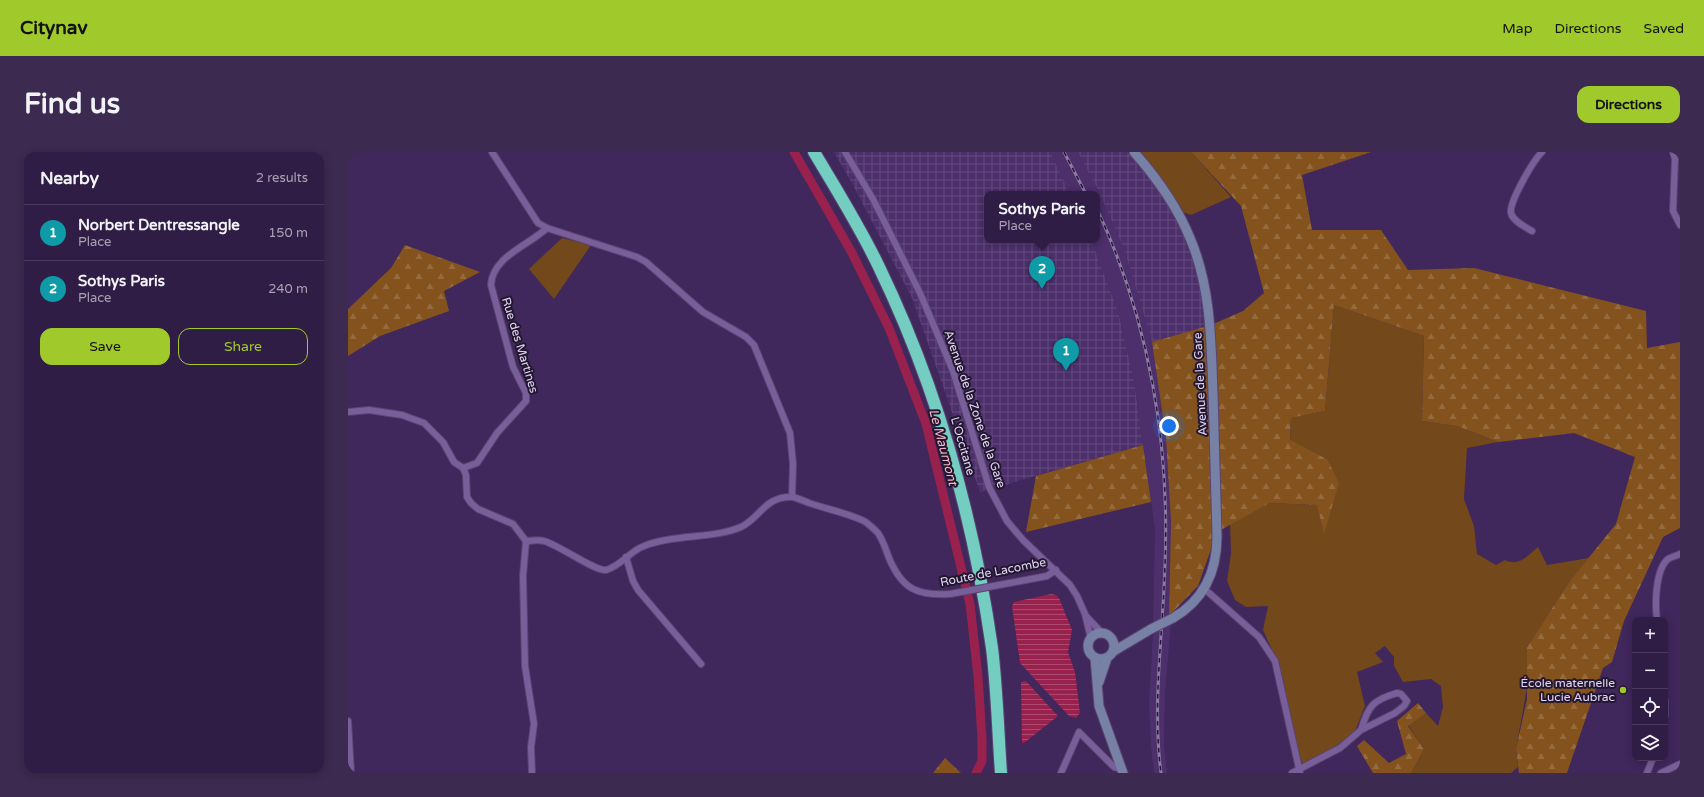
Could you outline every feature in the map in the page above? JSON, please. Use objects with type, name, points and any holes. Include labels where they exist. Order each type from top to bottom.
[{"type":"highway","name":"L'Occitane","points":[[814,152],[853,218],[898,309],[926,379],[953,461],[969,522],[992,649],[1001,773]]},
{"type":"highway","name":"L'Occitane","points":[[823,152],[854,203],[904,304],[934,377],[956,443],[979,533],[994,613],[1002,685],[1008,773]]},
{"type":"street","points":[[492,152],[529,212],[538,223],[547,228],[637,257],[646,262],[703,312],[746,337],[754,345],[774,389],[790,433],[793,464],[792,497],[775,501],[764,506],[743,526],[730,530],[663,540],[644,546],[626,557],[614,567],[605,570],[598,570],[577,556],[544,541],[526,541]]},
{"type":"street","name":"Avenue de la Zone de la Gare","points":[[845,152],[873,199],[920,293],[953,372],[989,487],[1007,521],[1023,540],[1064,578],[1077,596],[1085,614],[1091,639]]},
{"type":"street","name":"Avenue de la Gare","points":[[1114,651],[1134,638],[1173,618],[1193,603],[1203,590],[1213,572],[1217,549],[1210,337],[1205,288],[1190,237],[1172,202],[1156,177],[1134,152]]},
{"type":"street","points":[[1532,231],[1517,221],[1511,214],[1512,205],[1527,175],[1542,152]]},
{"type":"street","points":[[1673,152],[1675,159],[1673,211],[1680,225]]},
{"type":"street","name":"Rue des Martines","points":[[463,468],[477,463],[497,433],[526,401],[526,393],[511,360],[491,285],[491,275],[502,261],[547,228]]},
{"type":"street","points":[[348,412],[356,410],[369,410],[417,419],[424,423],[443,442],[454,462],[463,468],[466,475],[467,497],[471,503],[478,509],[513,524],[526,541],[523,576],[525,658],[534,724],[530,747],[532,773]]},
{"type":"street","name":"Route de Lacombe","points":[[792,497],[864,522],[878,534],[894,569],[904,582],[916,591],[926,594],[950,594],[1010,583],[1047,576],[1056,570]]},
{"type":"street","points":[[1657,617],[1657,589],[1661,571],[1668,560],[1680,554]]},
{"type":"street","points":[[626,557],[633,581],[638,590],[701,664]]},
{"type":"street","points":[[1203,590],[1208,592],[1259,637],[1275,660],[1300,771]]},
{"type":"street","name":"Avenue de la Zone de la Gare","points":[[1085,614],[1102,633]]},
{"type":"street","points":[[1123,771],[1103,718],[1098,698],[1095,658],[1089,651],[1091,639],[1102,633],[1113,639],[1134,638]]},
{"type":"street","points":[[1098,686],[1107,658],[1114,651],[1113,639]]},
{"type":"street","points":[[1095,658],[1107,658]]},
{"type":"street","points":[[1292,773],[1300,771],[1340,748],[1360,730],[1400,710],[1407,702],[1405,698],[1397,693],[1373,702],[1366,713],[1360,730]]},
{"type":"street","points":[[348,721],[351,773]]},
{"type":"street","points":[[1061,773],[1079,732],[1114,767],[1123,771]]},
{"type":"street","points":[[1647,773],[1651,761]]},
{"type":"street","points":[[1661,773],[1680,764]]},
{"type":"shaded area","points":[[834,152],[1050,152],[1069,191],[984,191],[984,243],[1092,243],[1118,311],[1134,381],[1143,445],[980,492],[912,298],[853,185]]},
{"type":"shaded area","points":[[1050,152],[1078,152],[1098,191],[1069,191]]},
{"type":"shaded area","points":[[1078,152],[1127,152],[1146,172],[1171,209],[1188,244],[1200,283],[1205,327],[1152,342],[1125,252],[1100,191],[1098,191]]},
{"type":"shaded area","points":[[1139,152],[1191,152],[1231,197],[1191,215],[1183,212],[1165,183]]},
{"type":"shaded area","points":[[1100,194],[1125,252],[1152,342],[1166,438],[1171,522],[1169,616],[1153,623],[1155,529],[1134,381],[1118,311],[1092,243],[1100,243]]},
{"type":"shaded area","points":[[562,238],[591,245],[554,299],[529,269]]},
{"type":"shaded area","points":[[1334,305],[1424,336],[1422,421],[1457,426],[1498,442],[1467,448],[1464,499],[1474,526],[1477,554],[1496,565],[1505,560],[1515,562],[1523,560],[1538,547],[1547,565],[1589,558],[1569,582],[1527,647],[1527,688],[1516,749],[1518,767],[1511,773],[1411,773],[1424,749],[1408,725],[1426,713],[1438,726],[1443,707],[1441,686],[1431,679],[1403,682],[1394,666],[1394,657],[1385,646],[1375,653],[1383,662],[1357,672],[1365,706],[1355,731],[1335,747],[1303,763],[1300,761],[1277,661],[1263,630],[1268,606],[1246,607],[1235,600],[1227,581],[1231,553],[1230,524],[1270,503],[1318,505],[1324,533],[1327,459],[1290,441],[1291,418],[1325,411]]},
{"type":"shaded area","points":[[1051,594],[1056,595],[1059,598],[1072,630],[1068,652],[1075,672],[1080,713],[1076,718],[1069,716],[1020,663],[1012,606],[1014,602]]},
{"type":"shaded area","points":[[1171,624],[1165,692],[1164,744],[1167,773],[1154,773],[1149,703],[1153,633]]},
{"type":"shaded area","points":[[1026,681],[1058,716],[1024,743],[1022,743],[1021,682]]},
{"type":"green space","points":[[1191,152],[1371,152],[1302,175],[1312,230],[1381,230],[1408,270],[1474,268],[1646,311],[1647,348],[1680,342],[1680,528],[1663,537],[1624,621],[1612,662],[1603,668],[1567,773],[1519,773],[1516,749],[1527,699],[1527,647],[1569,582],[1616,524],[1635,457],[1574,433],[1498,442],[1457,426],[1422,421],[1424,336],[1334,305],[1325,411],[1291,418],[1290,440],[1327,459],[1339,483],[1324,534],[1317,505],[1270,503],[1217,532],[1198,586],[1169,616],[1171,522],[1166,438],[1152,342],[1211,325],[1243,311],[1264,293],[1241,206]]},
{"type":"green space","points":[[405,245],[480,272],[444,291],[449,311],[380,336],[348,356],[348,309],[391,268]]},
{"type":"green space","points":[[1143,445],[1151,502],[1026,532],[1036,476]]},
{"type":"green space","points":[[1418,703],[1426,713],[1408,726],[1424,749],[1411,773],[1373,773],[1357,746],[1364,740],[1389,763],[1406,754],[1397,721]]},
{"type":"green space","points":[[945,758],[961,773],[933,773]]},
{"type":"waterway","name":"Le Maumont","points":[[794,152],[851,251],[889,328],[926,424],[970,604],[978,676],[982,739],[982,761],[976,773]]},
{"type":"railway","points":[[1064,152],[1084,191]]},
{"type":"railway","points":[[1100,216],[1115,251],[1143,338],[1159,428],[1164,474],[1166,519],[1164,591],[1158,695],[1161,773]]},
{"type":"place","name":"Sothys Paris","points":[[1042,289]]},
{"type":"place","name":"Norbert Dentressangle","points":[[1066,371]]},
{"type":"place","name":"École maternelle Lucie Aubrac","points":[[1623,690]]}]
